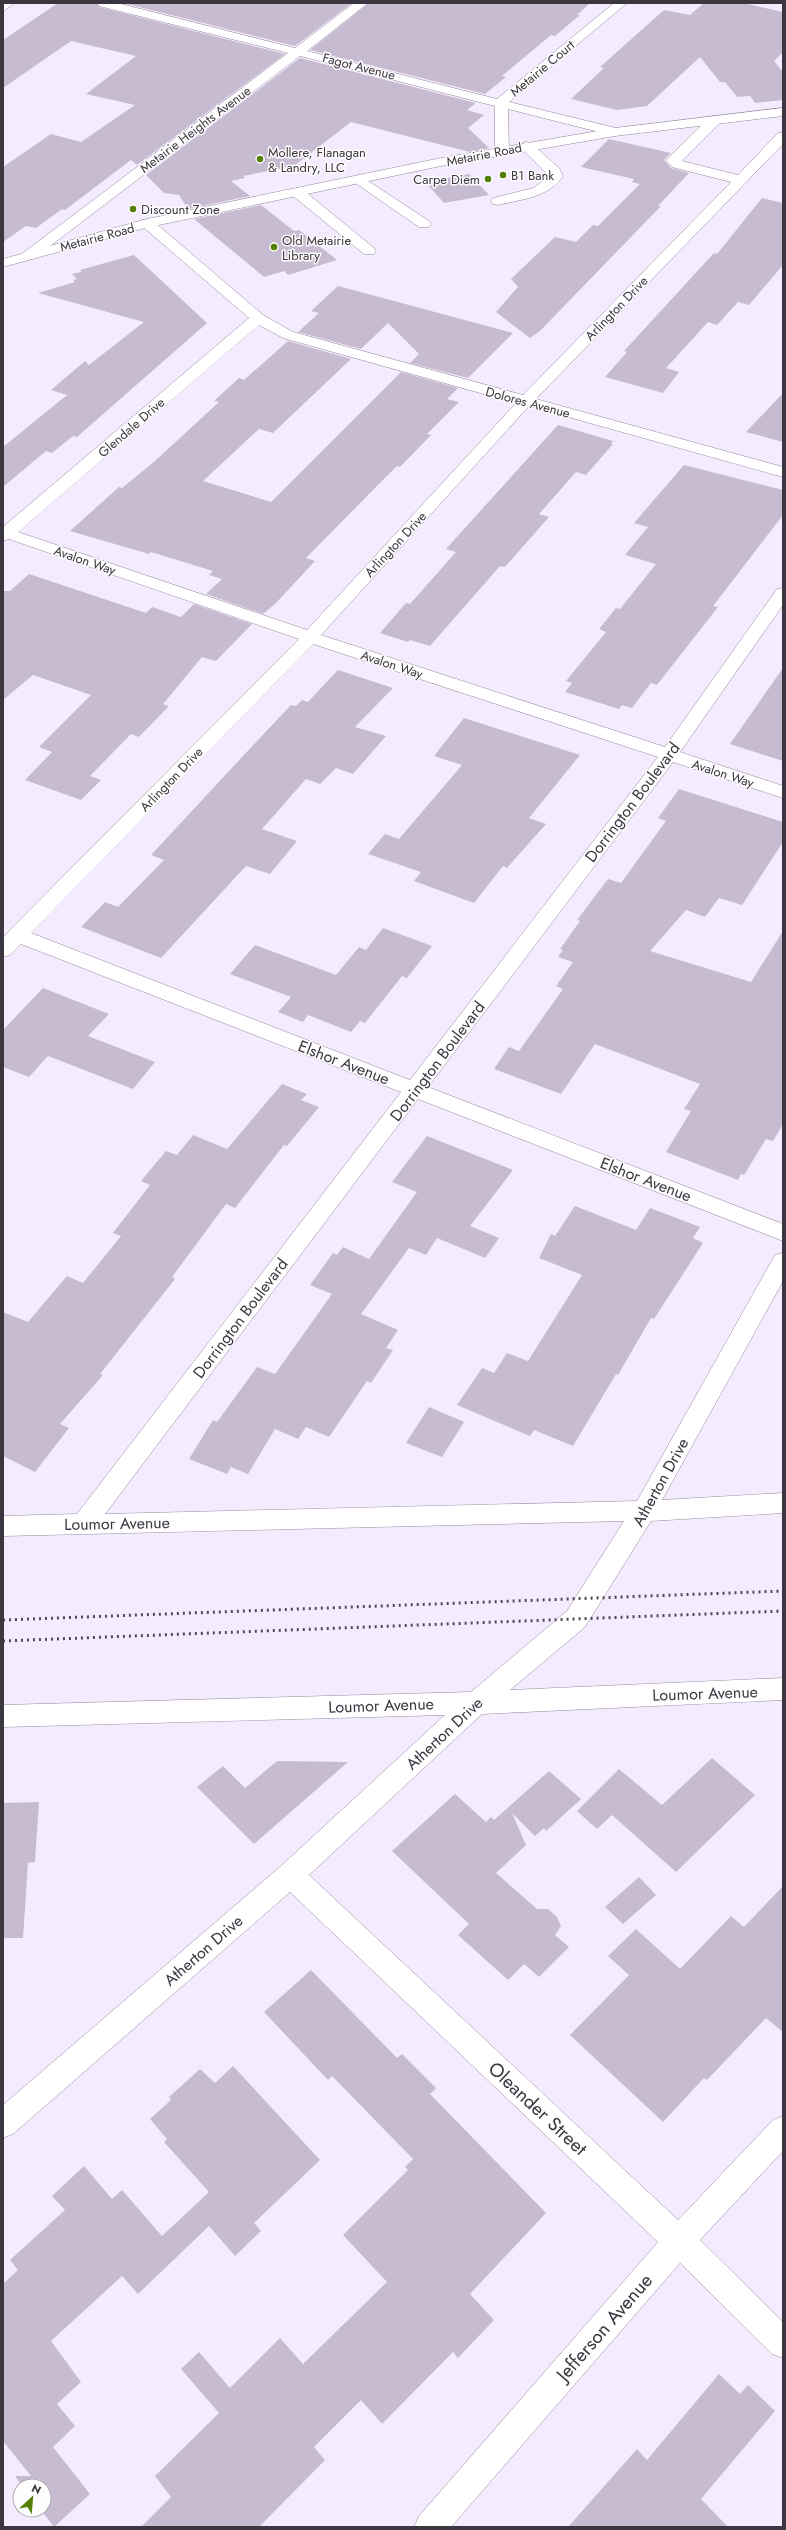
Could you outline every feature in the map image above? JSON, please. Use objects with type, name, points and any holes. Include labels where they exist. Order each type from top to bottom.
[{"type":"street","points":[[3,6],[9,3]]},
{"type":"street","name":"Fagot Avenue","points":[[103,3],[299,51],[615,132]]},
{"type":"street","name":"Metairie Heights Avenue","points":[[28,256],[362,3]]},
{"type":"street","name":"Metairie Court","points":[[502,151],[501,102],[620,3]]},
{"type":"street","name":"Metairie Road","points":[[3,264],[147,223],[526,146],[615,132],[783,112]]},
{"type":"street","points":[[714,120],[673,160],[677,164],[740,180]]},
{"type":"street","name":"Arlington Drive","points":[[3,950],[310,637],[526,401],[783,136]]},
{"type":"street","points":[[498,201],[545,188],[556,176],[554,171],[526,146]]},
{"type":"street","points":[[359,179],[424,224]]},
{"type":"street","points":[[297,192],[369,251]]},
{"type":"street","points":[[147,223],[258,318]]},
{"type":"street","name":"Dolores Avenue","points":[[258,318],[288,335],[783,472]]},
{"type":"street","name":"Glendale Drive","points":[[4,534],[258,318]]},
{"type":"street","name":"Avalon Way","points":[[4,534],[668,756],[783,792]]},
{"type":"street","name":"Dorrington Boulevard","points":[[84,1523],[416,1089],[668,756],[783,593]]},
{"type":"street","name":"Elshor Avenue","points":[[17,935],[783,1233]]},
{"type":"street","name":"Atherton Drive","points":[[3,2124],[290,1876],[476,1702],[576,1619],[644,1511],[783,1261]]},
{"type":"street","name":"Loumor Avenue","points":[[3,1526],[644,1511],[783,1503]]},
{"type":"street","name":"Loumor Avenue","points":[[3,1716],[476,1702],[783,1690]]},
{"type":"street","name":"Oleander Street","points":[[290,1876],[679,2241],[783,2343]]},
{"type":"street","name":"Jefferson Avenue","points":[[430,2527],[679,2241],[783,2130]]},
{"type":"building","points":[[58,3],[96,3],[99,7],[285,54],[137,165],[131,160],[65,210],[62,209],[36,228],[26,226],[3,242],[3,167],[51,134],[81,142],[135,105],[86,94],[136,56],[71,41],[3,88],[3,40]]},
{"type":"building","points":[[123,3],[352,3],[295,46]]},
{"type":"building","points":[[369,3],[590,3],[577,15],[580,15],[555,36],[551,35],[502,76],[506,77],[485,94],[310,50]]},
{"type":"building","points":[[704,3],[743,3],[783,12],[783,52],[774,61],[783,72],[783,100],[755,103],[750,96],[737,97],[725,82],[720,82],[700,57],[647,106],[617,110],[571,99],[604,68],[600,67],[664,10],[690,15]]},
{"type":"building","points":[[300,58],[476,103],[467,110],[484,115],[468,128],[489,148],[470,152],[351,122],[294,166],[243,176],[245,178],[231,181],[250,196],[188,209],[179,195],[164,193],[146,175]]},
{"type":"building","points":[[609,139],[671,153],[664,160],[671,168],[689,173],[658,206],[661,206],[540,331],[530,338],[496,312],[518,287],[511,279],[555,237],[576,242],[593,225],[598,226],[640,184],[632,182],[634,179],[581,167]]},
{"type":"building","points":[[469,174],[489,195],[444,203],[425,182]]},
{"type":"building","points":[[762,198],[783,203],[783,265],[749,305],[738,302],[717,325],[708,322],[666,368],[679,372],[663,393],[605,377],[627,352],[624,351],[714,253],[717,254]]},
{"type":"building","name":"Old Metairie Library","points":[[261,205],[294,231],[299,230],[337,260],[288,275],[284,271],[264,277],[194,219]]},
{"type":"building","points":[[134,255],[207,323],[77,437],[73,436],[52,453],[46,451],[3,487],[3,447],[67,395],[51,390],[85,361],[89,365],[144,322],[38,293],[75,282],[73,280],[77,279],[72,274],[82,272],[80,270]]},
{"type":"building","points":[[338,286],[513,333],[468,378],[410,363],[419,354],[388,323],[361,349],[298,332],[319,313],[311,311]]},
{"type":"building","points":[[288,341],[351,359],[273,433],[259,429],[203,481],[271,502],[401,372],[458,388],[447,399],[459,402],[427,434],[431,435],[400,467],[397,466],[306,558],[315,561],[276,603],[263,614],[206,594],[222,579],[209,575],[213,571],[151,552],[149,554],[70,531],[119,487],[122,488],[155,461],[219,402],[214,401],[239,378],[244,380]]},
{"type":"building","points":[[783,393],[783,442],[746,432]]},
{"type":"building","points":[[558,425],[613,441],[611,444],[613,444],[586,475],[576,472],[539,514],[549,517],[505,567],[500,566],[430,646],[410,640],[408,642],[380,633],[406,603],[410,604],[456,552],[446,549]]},
{"type":"building","points":[[684,465],[783,490],[783,515],[713,606],[718,607],[657,685],[651,683],[632,708],[622,705],[619,709],[565,692],[572,683],[566,681],[606,632],[599,629],[616,608],[620,609],[656,564],[625,555],[648,527],[634,523]]},
{"type":"building","points":[[29,574],[146,613],[152,607],[181,617],[194,604],[252,624],[216,661],[202,657],[163,704],[169,706],[139,737],[131,734],[90,776],[101,780],[81,800],[25,780],[52,752],[39,747],[91,695],[33,675],[3,700],[3,591],[10,591]]},
{"type":"building","points":[[783,668],[783,761],[730,744]]},
{"type":"building","points":[[338,670],[393,688],[355,727],[386,736],[353,774],[336,768],[320,784],[306,779],[262,829],[297,841],[270,874],[246,866],[161,958],[81,927],[105,902],[118,907],[164,860],[151,855],[291,705],[296,706],[302,700],[308,702]]},
{"type":"building","points":[[464,718],[580,755],[529,818],[546,824],[507,868],[503,866],[474,903],[414,881],[421,872],[368,854],[385,834],[399,839],[462,765],[434,756]]},
{"type":"building","points":[[679,789],[783,822],[783,842],[742,905],[719,898],[705,917],[686,910],[650,951],[751,982],[783,931],[783,1124],[773,1141],[766,1139],[744,1175],[741,1174],[738,1180],[666,1152],[691,1111],[684,1109],[700,1084],[595,1044],[561,1094],[494,1069],[509,1047],[519,1051],[563,989],[556,986],[573,962],[558,957],[563,950],[560,949],[580,921],[577,920],[608,879],[621,883],[666,821],[658,818]]},
{"type":"building","points":[[383,928],[432,946],[407,978],[402,976],[365,1023],[360,1021],[351,1032],[308,1015],[303,1022],[278,1012],[291,997],[230,974],[255,945],[336,975],[359,947],[366,950]]},
{"type":"building","points":[[43,988],[109,1014],[88,1036],[155,1062],[133,1089],[48,1056],[29,1077],[3,1067],[3,1030]]},
{"type":"building","points":[[282,1084],[307,1094],[301,1100],[319,1107],[287,1146],[284,1145],[235,1208],[226,1204],[172,1277],[175,1279],[100,1374],[103,1375],[60,1424],[69,1428],[35,1472],[3,1456],[3,1312],[28,1322],[67,1276],[83,1283],[121,1236],[113,1233],[150,1185],[141,1181],[166,1151],[177,1155],[193,1135],[227,1149]]},
{"type":"building","points":[[427,1136],[513,1170],[470,1226],[499,1238],[485,1258],[437,1238],[426,1255],[409,1248],[361,1314],[398,1330],[386,1348],[393,1350],[371,1383],[367,1381],[329,1437],[306,1427],[298,1439],[275,1429],[248,1474],[231,1467],[227,1474],[189,1459],[213,1420],[217,1422],[257,1367],[275,1374],[332,1294],[310,1285],[333,1253],[337,1255],[343,1247],[369,1259],[417,1192],[392,1182]]},
{"type":"building","points":[[575,1206],[636,1230],[650,1208],[700,1227],[693,1238],[703,1243],[654,1319],[651,1318],[618,1375],[616,1374],[573,1446],[534,1430],[530,1436],[457,1405],[482,1368],[494,1373],[507,1353],[528,1361],[582,1275],[539,1258],[551,1234],[555,1236]]},
{"type":"building","points":[[429,1407],[464,1422],[442,1457],[406,1443]]},
{"type":"building","points":[[712,1758],[755,1795],[676,1872],[612,1815],[597,1829],[577,1811],[619,1769],[662,1805]]},
{"type":"building","points":[[277,1761],[348,1762],[254,1844],[197,1787],[223,1766],[245,1788]]},
{"type":"building","points":[[549,1771],[581,1799],[546,1831],[544,1828],[535,1836],[512,1813],[526,1845],[496,1873],[537,1909],[548,1909],[557,1917],[561,1926],[555,1935],[569,1947],[539,1977],[524,1964],[508,1980],[458,1935],[469,1924],[392,1851],[455,1794],[486,1822],[491,1817],[494,1820]]},
{"type":"building","points":[[39,1802],[35,1862],[28,1863],[23,1938],[3,1938],[3,1803]]},
{"type":"building","points":[[639,1877],[656,1895],[623,1924],[605,1907]]},
{"type":"building","points":[[783,1886],[783,2032],[766,2018],[707,2080],[704,2078],[663,2122],[570,2035],[629,1975],[608,1956],[636,1929],[680,1969],[731,1916],[744,1927]]},
{"type":"building","points":[[311,1970],[397,2058],[402,2054],[436,2088],[430,2094],[546,2213],[470,2294],[494,2320],[458,2358],[453,2352],[382,2424],[361,2400],[314,2447],[325,2460],[259,2527],[141,2527],[171,2497],[155,2476],[219,2413],[181,2369],[199,2352],[230,2388],[280,2338],[303,2364],[387,2282],[343,2235],[408,2170],[405,2167],[413,2159],[332,2076],[328,2080],[264,2012]]},
{"type":"building","points":[[233,2066],[320,2160],[254,2223],[261,2231],[235,2256],[209,2226],[138,2294],[122,2276],[51,2341],[81,2382],[57,2404],[75,2426],[53,2447],[90,2494],[54,2527],[47,2518],[52,2518],[52,2478],[16,2478],[15,2476],[31,2476],[3,2441],[3,2284],[18,2270],[10,2260],[65,2210],[52,2196],[84,2166],[112,2199],[122,2190],[162,2236],[209,2192],[164,2142],[167,2139],[150,2119],[171,2100],[169,2097],[200,2069],[215,2083]]},
{"type":"building","points":[[719,2374],[740,2394],[748,2385],[775,2411],[701,2499],[728,2527],[568,2527],[637,2449],[647,2460]]},
{"type":"railway","points":[[3,1620],[783,1591]]},
{"type":"railway","points":[[3,1641],[783,1611]]},
{"type":"place","name":"Mollere, Flanagan & Landry, LLC","points":[[260,159]]},
{"type":"place","name":"B1 Bank","points":[[503,175]]},
{"type":"place","name":"Carpe Diem","points":[[488,179]]},
{"type":"place","name":"Discount Zone","points":[[133,209]]},
{"type":"place","name":"Old Metairie Library","points":[[274,247]]}]
